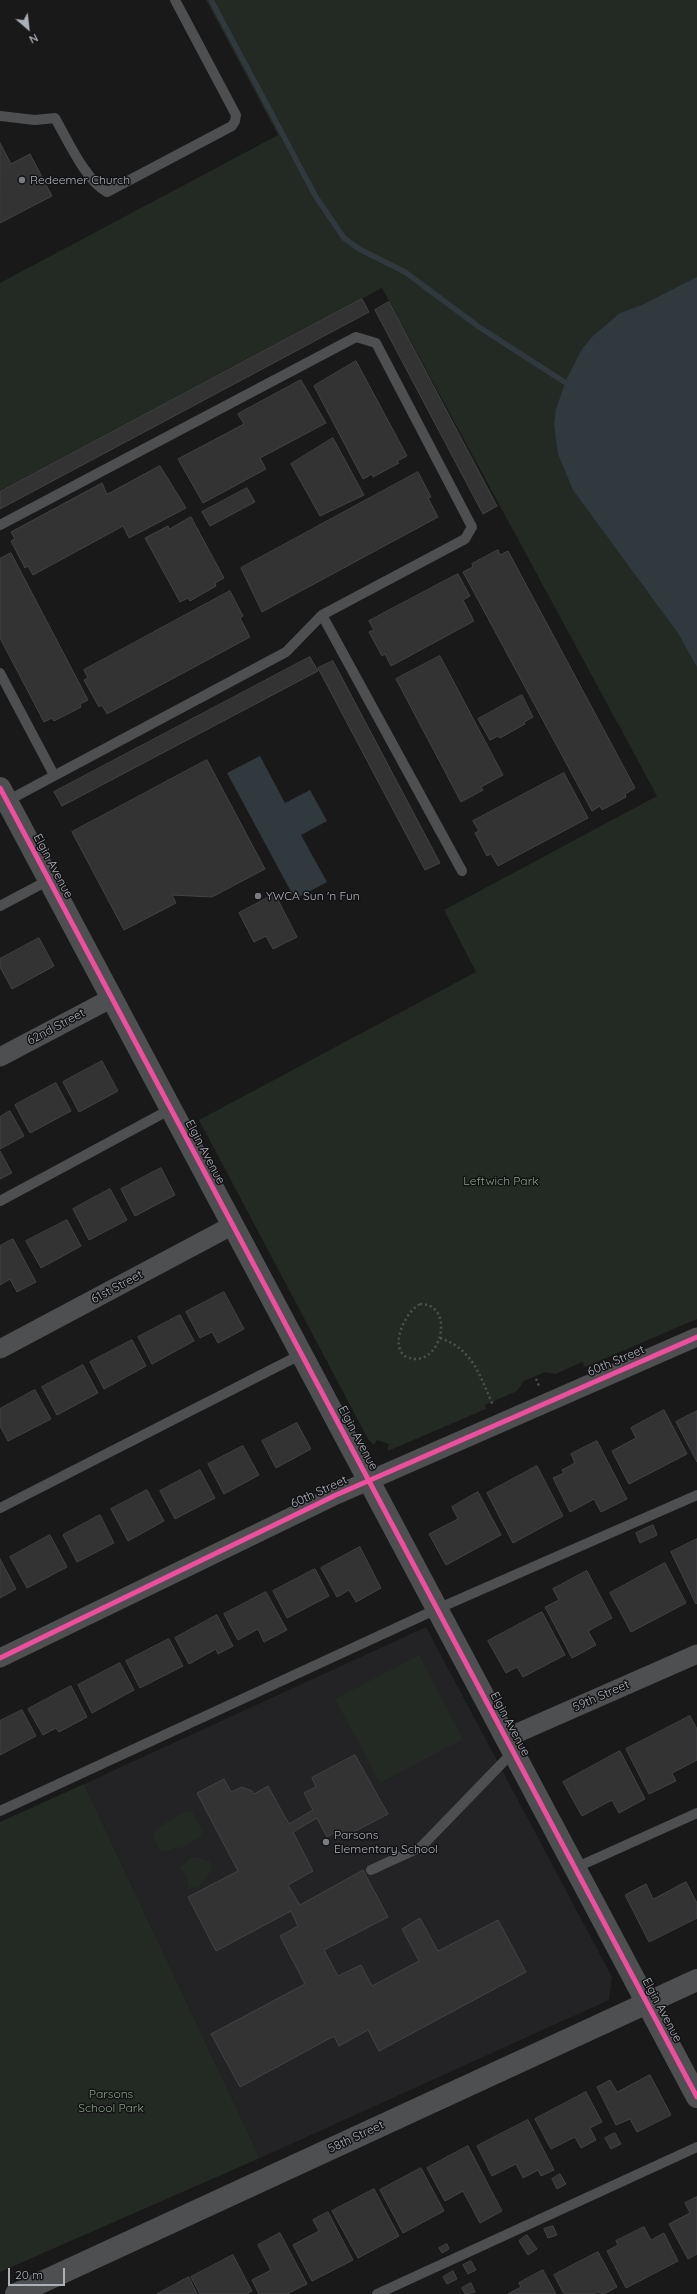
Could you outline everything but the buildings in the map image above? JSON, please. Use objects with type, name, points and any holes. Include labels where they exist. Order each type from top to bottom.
[{"type":"street","name":"Elgin Avenue","points":[[3,795],[697,2097]]},
{"type":"street","name":"62nd Street","points":[[0,1056],[112,998]]},
{"type":"street","name":"61st Street","points":[[0,1349],[233,1225]]},
{"type":"street","name":"60th Street","points":[[0,1658],[369,1480],[697,1337]]},
{"type":"street","name":"59th Street","points":[[510,1745],[697,1654]]},
{"type":"street","name":"58th Street","points":[[16,2294],[697,1980]]},
{"type":"lane","points":[[0,116],[35,120],[55,118],[87,171],[100,188],[107,192],[232,126],[236,121],[236,115],[175,0]]},
{"type":"lane","points":[[0,525],[356,337],[376,343],[472,527],[465,539],[322,615],[286,652],[54,775],[3,795]]},
{"type":"lane","points":[[322,615],[462,871]]},
{"type":"lane","points":[[0,673],[54,775]]},
{"type":"lane","points":[[0,906],[49,880]]},
{"type":"lane","points":[[0,1201],[171,1109]]},
{"type":"lane","points":[[0,1508],[302,1354]]},
{"type":"lane","points":[[0,1811],[437,1609],[697,1495]]},
{"type":"lane","points":[[371,1870],[420,1847],[510,1745]]},
{"type":"lane","points":[[575,1868],[697,1813]]},
{"type":"lane","points":[[377,2294],[697,2146]]},
{"type":"path","points":[[420,1304],[425,1304],[438,1314],[441,1322],[440,1338],[426,1356],[414,1359],[407,1356],[400,1346],[399,1331],[409,1312],[420,1304]]},
{"type":"path","points":[[440,1338],[457,1346],[475,1364],[493,1405]]},
{"type":"shaded area","points":[[697,277],[697,667],[678,633],[573,490],[558,454],[554,424],[556,409],[567,378],[582,349],[593,336],[620,313],[642,305]]},
{"type":"shaded area","points":[[260,756],[285,803],[310,790],[327,821],[301,835],[327,882],[295,899],[227,773]]},
{"type":"shaded area","name":"Parsons Elementary School","points":[[426,1627],[612,1977],[609,2000],[260,2158],[84,1784]]},
{"type":"green space","name":"Leftwich Park","points":[[206,0],[697,0],[697,1319],[585,1367],[582,1362],[556,1374],[545,1372],[524,1381],[517,1391],[485,1405],[486,1409],[390,1450],[387,1450],[389,1444],[377,1440],[374,1445],[368,1439],[199,1120],[476,972],[444,910],[657,796],[382,288],[0,491],[0,283],[278,135]]},
{"type":"green space","points":[[419,1655],[463,1739],[380,1783],[335,1699]]},
{"type":"green space","name":"Parsons School Park","points":[[84,1784],[260,2158],[0,2272],[0,1822]]},
{"type":"green space","points":[[186,1811],[192,1812],[203,1831],[199,1838],[179,1849],[176,1847],[167,1851],[160,1851],[153,1836],[156,1830]]},
{"type":"green space","points":[[196,1857],[209,1861],[213,1869],[198,1888],[188,1887],[186,1876],[180,1868],[191,1858]]},
{"type":"waterway","points":[[211,0],[316,197],[344,238],[359,249],[405,272],[479,327],[566,383]]},
{"type":"cycle path","points":[[0,788],[697,2097]]},
{"type":"cycle path","points":[[0,1658],[336,1495],[697,1337]]},
{"type":"place","name":"Redeemer Church","points":[[22,180]]},
{"type":"place","name":"YWCA Sun 'n Fun","points":[[258,896]]},
{"type":"place","name":"Parsons Elementary School","points":[[326,1842]]}]
